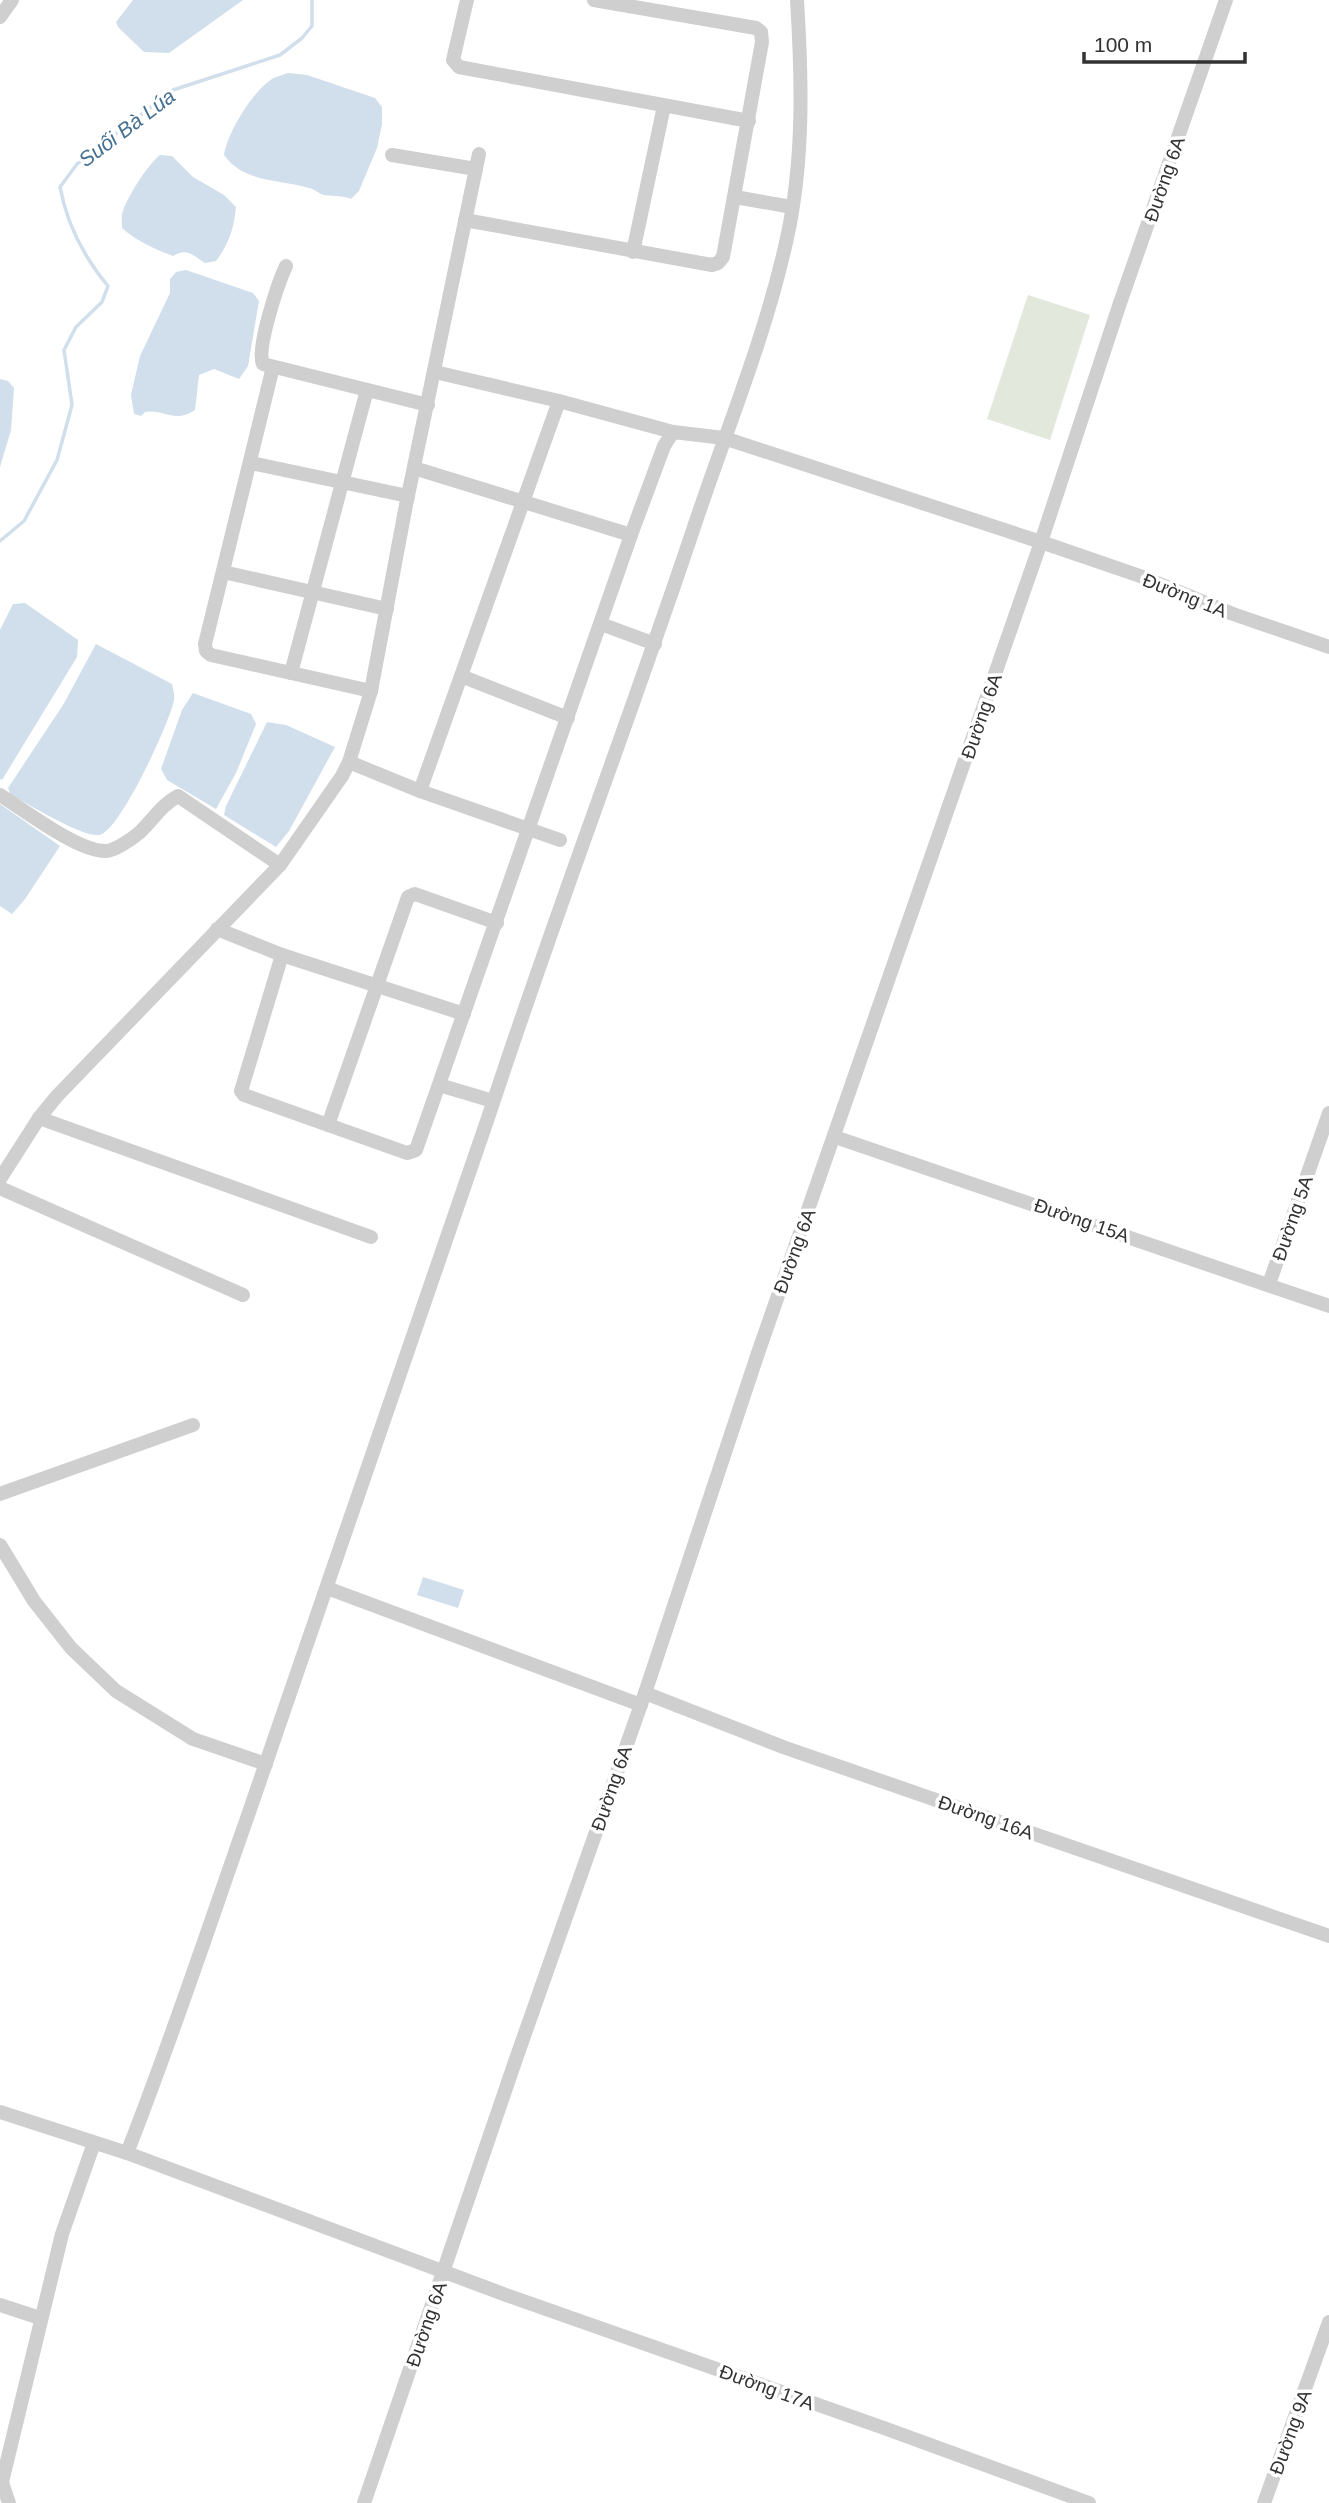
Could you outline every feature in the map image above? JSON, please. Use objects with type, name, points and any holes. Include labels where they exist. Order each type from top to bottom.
[{"type":"street","points":[[0,17],[12,0]]},
{"type":"street","points":[[467,0],[453,60],[458,67],[748,121]]},
{"type":"street","points":[[466,220],[712,265],[723,257],[762,42],[761,32],[756,28],[594,0]]},
{"type":"street","points":[[127,2153],[173,2032],[394,1397],[493,1101],[655,644],[724,438],[759,347],[787,239],[792,207],[800,112],[797,0]]},
{"type":"street","name":"Đường 6A","points":[[364,2503],[1226,0]]},
{"type":"street","points":[[633,252],[664,106]]},
{"type":"street","points":[[0,1179],[39,1118],[57,1096],[281,865],[349,762],[371,691],[408,496],[479,153]]},
{"type":"street","points":[[392,155],[475,169]]},
{"type":"street","points":[[735,197],[792,207]]},
{"type":"street","points":[[286,266],[279,280],[261,354],[263,363],[428,405]]},
{"type":"street","points":[[273,367],[205,644],[206,651],[211,655],[371,691]]},
{"type":"street","name":"Đường 1A","points":[[435,372],[559,401],[673,432],[724,438],[1140,576],[1233,614],[1329,647]]},
{"type":"street","points":[[291,673],[367,390]]},
{"type":"street","points":[[420,790],[559,401]]},
{"type":"street","points":[[282,955],[241,1091],[244,1095],[407,1153],[416,1150],[631,535],[664,446],[673,432]]},
{"type":"street","points":[[251,463],[408,496]]},
{"type":"street","points":[[415,468],[631,535]]},
{"type":"street","points":[[223,572],[387,609]]},
{"type":"street","points":[[601,624],[655,644]]},
{"type":"street","points":[[461,676],[568,718]]},
{"type":"street","points":[[349,762],[560,840]]},
{"type":"street","points":[[0,795],[73,841],[108,852],[137,835],[166,802],[178,796],[281,865]]},
{"type":"street","points":[[328,1125],[408,897],[415,894],[496,923]]},
{"type":"street","points":[[217,929],[282,955],[464,1014]]},
{"type":"street","points":[[439,1086],[493,1101]]},
{"type":"street","name":"Đường 5A","points":[[1269,1284],[1329,1113]]},
{"type":"street","points":[[39,1118],[371,1237]]},
{"type":"street","name":"Đường 15A","points":[[835,1138],[1329,1306]]},
{"type":"street","points":[[0,1188],[243,1295]]},
{"type":"street","points":[[0,1494],[193,1425]]},
{"type":"street","points":[[0,1545],[34,1601],[71,1648],[116,1691],[193,1739],[266,1764]]},
{"type":"street","name":"Đường 16A","points":[[327,1588],[1329,1936]]},
{"type":"street","name":"Đường 17A","points":[[0,2112],[127,2153],[506,2295],[1089,2503]]},
{"type":"street","points":[[9,2503],[1,2480],[62,2234],[94,2143]]},
{"type":"street","points":[[0,2305],[40,2318]]},
{"type":"street","name":"Đường 9A","points":[[1264,2503],[1329,2322]]},
{"type":"shaded area","points":[[1028,295],[1090,315],[1050,440],[987,419]]},
{"type":"water","points":[[133,0],[243,0],[169,53],[144,52],[118,27],[116,22]]},
{"type":"water","points":[[288,73],[307,75],[375,98],[382,107],[377,148],[359,191],[351,199],[263,179],[242,171],[224,155],[230,135],[249,103],[264,85]]},
{"type":"water","points":[[160,155],[172,156],[193,177],[224,195],[236,207],[230,235],[216,261],[205,263],[187,252],[173,256],[146,244],[122,228],[122,213],[129,197]]},
{"type":"water","points":[[186,270],[253,293],[259,301],[248,366],[239,379],[214,369],[199,375],[195,410],[187,414],[134,414],[131,395],[140,356],[170,293],[170,279],[176,272]]},
{"type":"water","points":[[0,379],[8,381],[14,388],[11,430],[0,467]]},
{"type":"water","points":[[25,603],[78,640],[77,657],[2,780],[0,630],[13,604]]},
{"type":"water","points":[[96,644],[172,684],[174,696],[163,730],[142,775],[119,816],[108,830],[99,835],[80,831],[55,819],[11,795],[8,788],[63,705]]},
{"type":"water","points":[[193,693],[251,714],[256,724],[236,773],[216,809],[167,780],[161,769],[182,710]]},
{"type":"water","points":[[267,722],[286,725],[335,747],[289,831],[276,847],[224,815]]},
{"type":"water","points":[[0,804],[60,846],[12,914],[0,906]]},
{"type":"water","points":[[423,1577],[464,1590],[458,1608],[417,1595]]},
{"type":"waterway","name":"Suối Bà Lúa","points":[[0,541],[24,521],[57,460],[72,405],[64,350],[76,327],[102,302],[108,286],[77,240],[60,187],[77,164],[173,90],[280,55],[302,38],[312,26],[312,0]]}]
